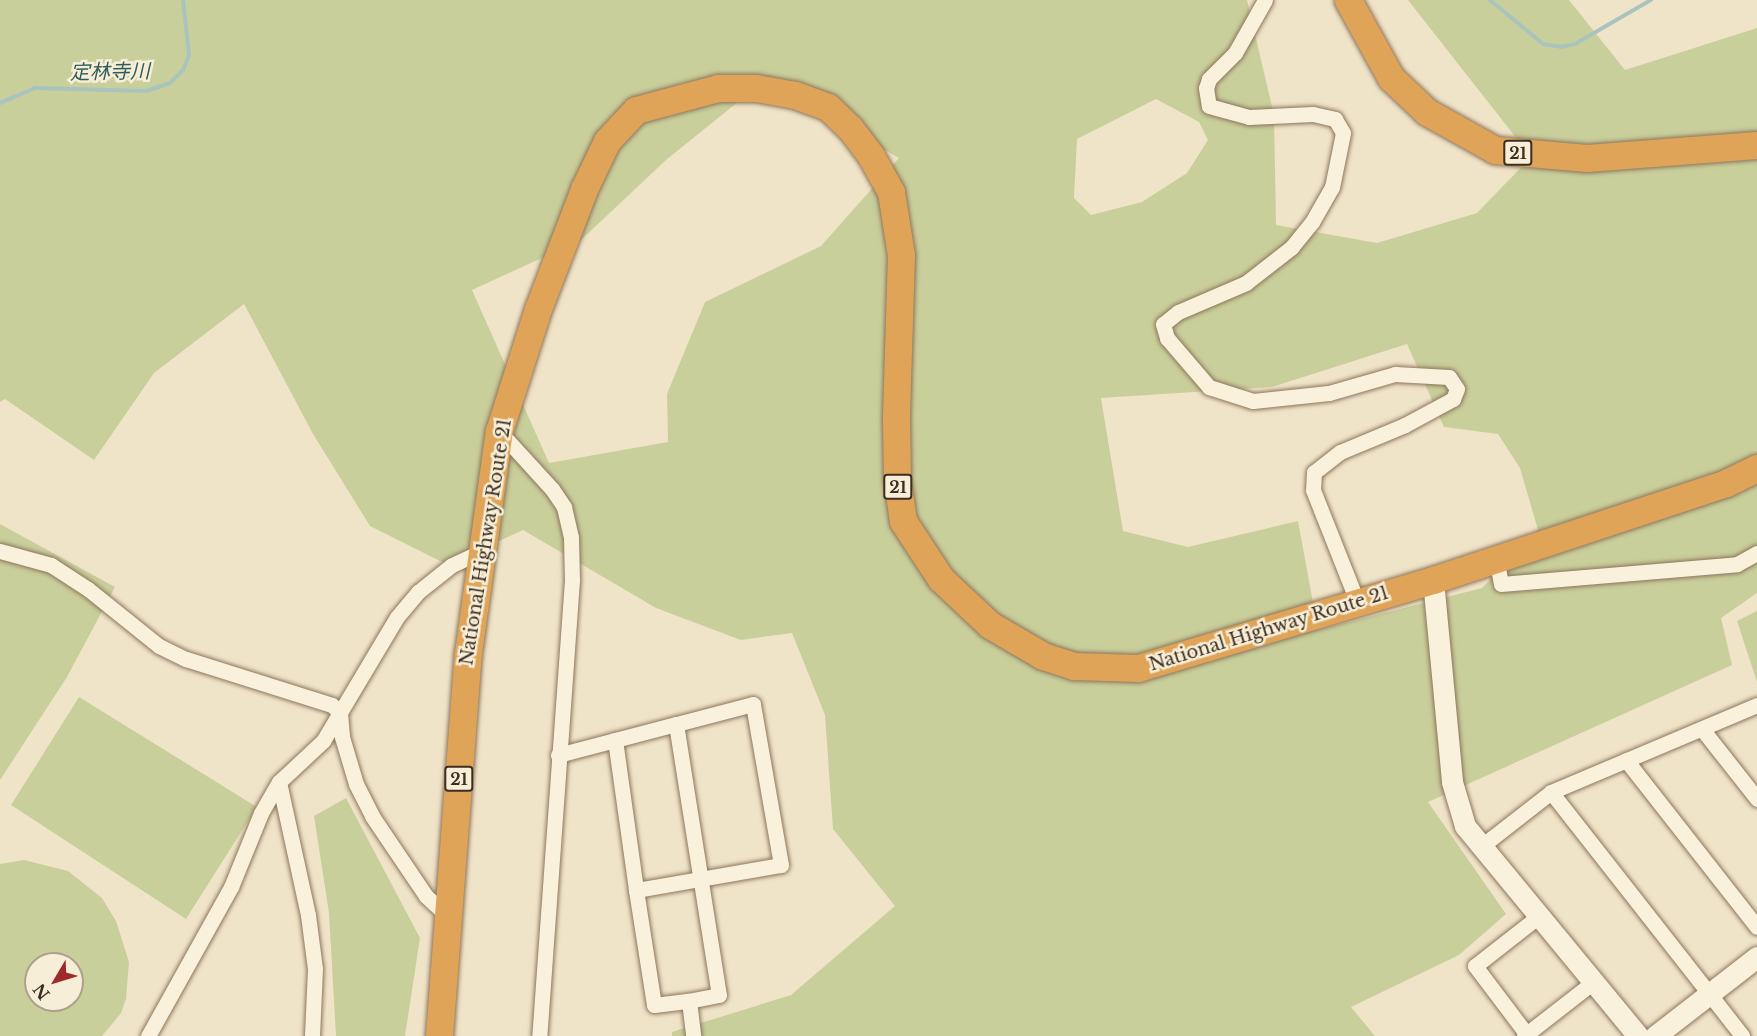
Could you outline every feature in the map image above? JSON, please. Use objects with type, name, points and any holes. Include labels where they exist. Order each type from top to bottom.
[{"type":"highway","name":"21","points":[[1348,0],[1391,78],[1427,111],[1495,150],[1587,158],[1757,145]]},
{"type":"highway","name":"National Highway Route 21","points":[[439,1036],[450,919],[468,653],[497,459],[499,431],[538,309],[607,141],[636,110],[678,96],[718,88],[756,88],[795,95],[828,107],[850,128],[872,156],[891,192],[901,255],[896,418],[897,480],[902,510],[920,552],[960,597],[990,625],[1043,656],[1074,666],[1138,668],[1433,580],[1726,483],[1757,468]]},
{"type":"street","points":[[1265,0],[1235,53],[1209,79],[1206,88],[1209,106],[1249,117],[1313,114],[1335,119],[1343,133],[1332,187],[1312,222],[1292,247],[1246,283],[1178,312],[1163,324],[1167,338],[1209,387],[1252,401],[1329,393],[1395,374],[1449,378],[1456,389],[1453,399],[1405,425],[1340,452],[1314,472],[1313,490],[1357,601]]},
{"type":"street","points":[[499,431],[552,489],[564,507],[571,537],[572,580],[539,1036]]},
{"type":"street","points":[[148,1036],[231,886],[261,813],[279,782],[323,741],[397,617],[418,592],[453,565],[484,550]]},
{"type":"street","points":[[0,551],[51,565],[88,589],[159,646],[186,659],[332,705],[340,713],[342,737],[356,784],[372,816],[426,896],[450,919]]},
{"type":"street","points":[[1496,558],[1502,584],[1737,564],[1757,553]]},
{"type":"street","points":[[1433,580],[1452,782],[1465,826],[1483,844],[1592,983],[1638,1036]]},
{"type":"street","points":[[558,755],[753,704],[781,865],[636,890]]},
{"type":"street","points":[[1483,844],[1551,792],[1757,705]]},
{"type":"street","points":[[615,740],[654,1005],[719,995],[676,724]]},
{"type":"street","points":[[1702,729],[1757,799]]},
{"type":"street","points":[[1626,760],[1757,927]]},
{"type":"street","points":[[279,782],[308,915],[315,969],[312,1036]]},
{"type":"street","points":[[1551,792],[1742,1036]]},
{"type":"street","points":[[1540,915],[1475,966],[1526,1035],[1592,983]]},
{"type":"street","points":[[1655,1036],[1757,957]]},
{"type":"street","points":[[689,1001],[693,1036]]},
{"type":"green space","points":[[0,0],[1247,0],[1274,115],[1276,225],[1377,243],[1477,213],[1531,157],[1408,0],[1569,0],[1625,70],[1757,28],[1757,593],[1721,618],[1732,665],[1428,802],[1506,914],[1459,955],[1351,1007],[1375,1036],[672,1036],[672,1032],[791,995],[895,906],[833,829],[825,715],[792,633],[741,640],[656,608],[523,530],[448,565],[370,526],[313,434],[244,304],[154,373],[94,460],[5,399],[0,402]],"holes":[[[764,81],[899,158],[821,246],[705,302],[667,394],[668,442],[549,463],[472,290],[581,240],[666,160]],[[1156,99],[1199,122],[1208,140],[1187,173],[1142,202],[1091,215],[1074,198],[1077,139]],[[1407,344],[1444,427],[1498,434],[1520,468],[1538,530],[1482,588],[1318,630],[1298,521],[1188,547],[1123,531],[1101,398],[1272,387]]]},
{"type":"green space","points":[[0,524],[115,587],[67,677],[0,780]]},
{"type":"green space","points":[[1757,611],[1757,682],[1737,621]]},
{"type":"green space","points":[[79,697],[257,807],[186,919],[11,805]]},
{"type":"green space","points":[[346,798],[420,938],[405,1036],[336,1036],[329,913],[314,816]]},
{"type":"green space","points":[[24,860],[68,871],[102,898],[116,921],[129,962],[126,999],[121,1013],[102,1036],[0,1036],[0,864]]},
{"type":"waterway","name":"定林寺川","points":[[0,103],[35,88],[146,91],[170,83],[183,70],[189,55],[183,0]]},
{"type":"waterway","points":[[1490,0],[1543,44],[1561,47],[1575,44],[1651,0]]}]
